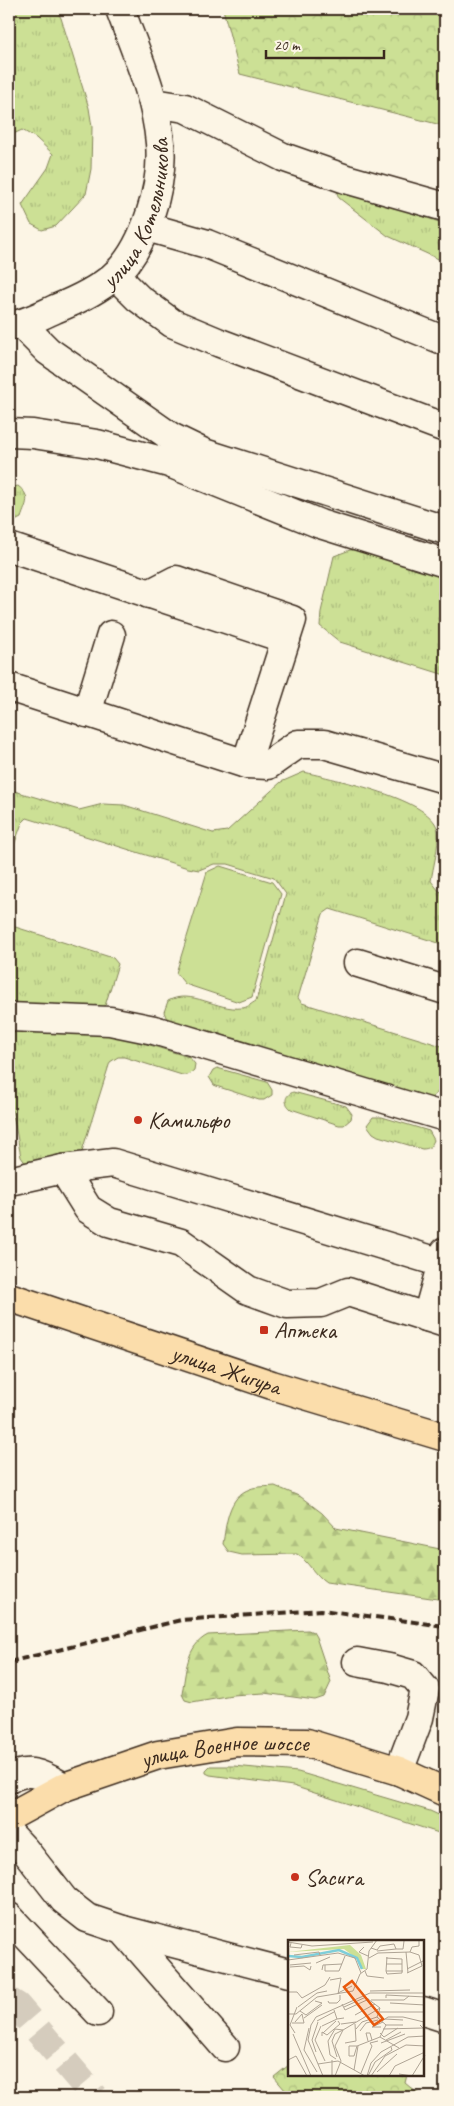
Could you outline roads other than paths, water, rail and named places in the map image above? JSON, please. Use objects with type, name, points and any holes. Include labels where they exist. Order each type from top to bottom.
[{"type":"main road","name":"улица Жигура","points":[[9,1297],[272,1385],[445,1438]]},
{"type":"main road","name":"улица Военное шоссе","points":[[9,1817],[64,1786],[158,1756],[237,1742],[307,1743],[399,1772],[445,1792]]},
{"type":"street","name":"улица Котельникова","points":[[15,325],[91,292],[115,275],[147,227],[158,190],[161,145],[154,103],[120,9]]},
{"type":"street","points":[[154,103],[186,108],[283,157],[346,179],[445,207]]},
{"type":"street","points":[[147,227],[207,244],[445,341]]},
{"type":"street","points":[[115,275],[138,298],[172,323],[445,428]]},
{"type":"street","points":[[15,325],[48,351],[171,438],[204,453],[445,530]]},
{"type":"street","points":[[9,433],[33,434],[97,444],[169,463],[320,524],[445,563]]},
{"type":"street","points":[[9,547],[149,594],[176,580],[292,620],[246,764]]},
{"type":"street","points":[[87,713],[111,635]]},
{"type":"street","points":[[9,687],[246,764],[268,765],[298,744],[324,744],[445,779]]},
{"type":"street","points":[[358,963],[445,990]]},
{"type":"street","points":[[9,1017],[110,1021],[154,1030],[445,1117]]},
{"type":"street","points":[[9,1181],[63,1169],[113,1163],[444,1259],[436,1320],[348,1292],[321,1303],[287,1304],[248,1290],[181,1243],[109,1222],[88,1209],[63,1169]]},
{"type":"street","points":[[357,1662],[413,1675],[424,1689],[419,1718],[399,1772]]},
{"type":"street","points":[[9,1779],[18,1773],[37,1773],[64,1786]]},
{"type":"street","points":[[9,1833],[64,1900],[87,1918],[123,1930],[288,1973]]},
{"type":"street","points":[[9,1917],[98,2012]]},
{"type":"street","points":[[123,1930],[225,2047]]},
{"type":"street","points":[[424,2011],[445,2018]]},
{"type":"tunnel","points":[[9,2001],[17,2006],[95,2097]]},
{"type":"railway","points":[[9,1662],[181,1620],[321,1610],[445,1626]]},
{"type":"place","name":"Камильфо","points":[[138,1120]]},
{"type":"place","name":"Аптека","points":[[264,1330]]},
{"type":"place","name":"Sacura","points":[[295,1877]]}]
